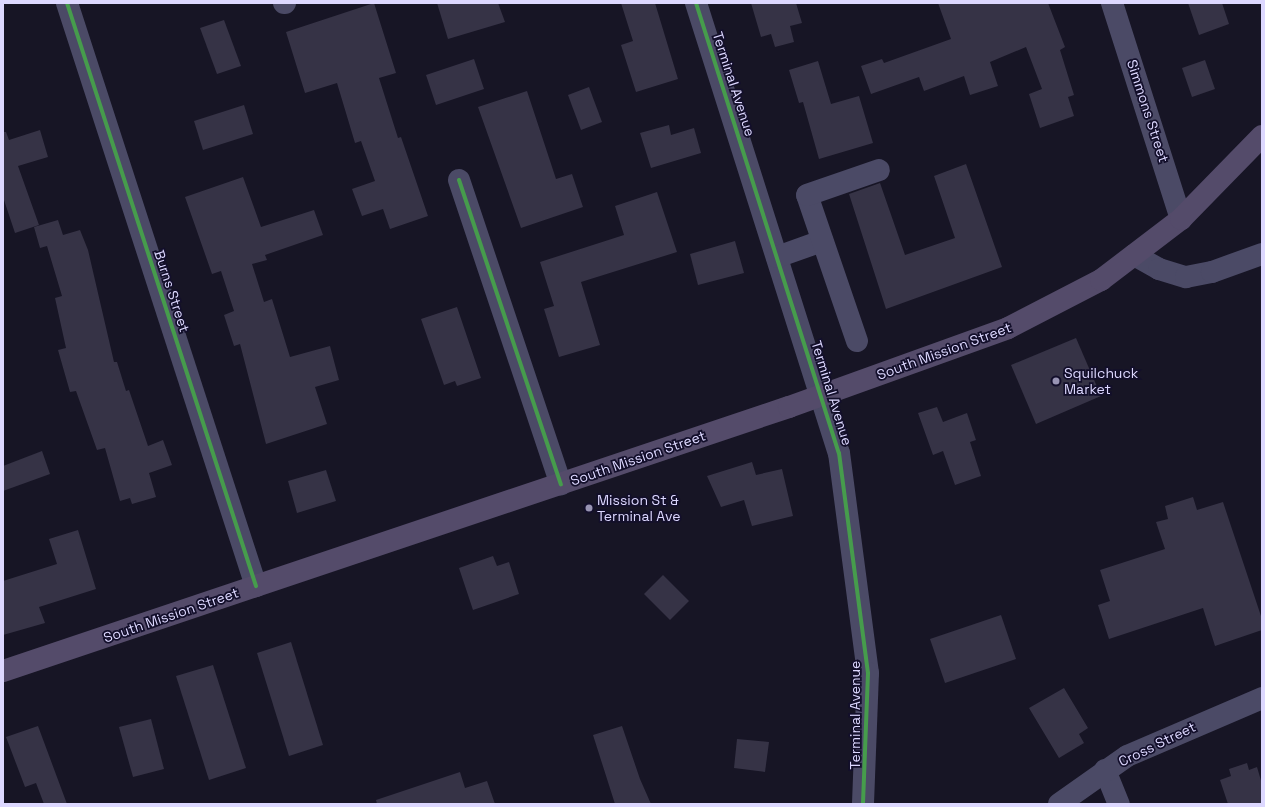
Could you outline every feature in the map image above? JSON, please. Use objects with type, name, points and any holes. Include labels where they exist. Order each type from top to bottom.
[{"type":"main road","name":"South Mission Street","points":[[3,671],[822,395],[1008,328],[1094,284],[1134,255],[1181,219],[1262,136]]},
{"type":"street","name":"Burns Street","points":[[67,3],[256,586]]},
{"type":"street","name":"Terminal Avenue","points":[[696,3],[822,395],[839,453],[863,616],[868,673],[864,804]]},
{"type":"street","name":"Simmons Street","points":[[1112,3],[1181,219]]},
{"type":"street","points":[[857,341],[807,195],[879,170]]},
{"type":"street","points":[[459,180],[561,484]]},
{"type":"street","points":[[777,257],[822,241]]},
{"type":"street","points":[[1134,255],[1159,269],[1186,277],[1212,272],[1262,254]]},
{"type":"street","name":"Cross Street","points":[[1059,804],[1105,770],[1127,756],[1262,698]]},
{"type":"street","points":[[1105,770],[1119,804]]},
{"type":"building","points":[[374,3],[396,73],[379,78],[398,138],[401,137],[428,216],[390,229],[383,209],[362,216],[352,189],[375,181],[361,141],[355,143],[337,83],[305,93],[286,32]]},
{"type":"building","points":[[437,3],[498,3],[505,22],[448,39]]},
{"type":"building","points":[[621,3],[655,3],[678,79],[636,92],[621,45],[633,41]]},
{"type":"building","points":[[751,3],[796,3],[802,23],[790,26],[794,42],[775,47],[771,34],[761,37]]},
{"type":"building","points":[[938,3],[1048,3],[1065,47],[1060,50],[1074,95],[1068,97],[1074,116],[1040,128],[1029,94],[1042,89],[1026,47],[990,62],[998,86],[970,95],[964,76],[924,91],[919,77],[871,94],[861,66],[882,59],[884,63],[951,39]]},
{"type":"building","points":[[1188,3],[1222,3],[1229,24],[1199,35]]},
{"type":"building","points":[[224,20],[241,66],[217,74],[200,28]]},
{"type":"building","points":[[474,59],[484,89],[436,105],[426,75]]},
{"type":"building","points":[[1205,60],[1215,89],[1192,97],[1182,68]]},
{"type":"building","points":[[818,61],[831,104],[859,96],[873,143],[819,159],[803,102],[799,103],[789,70]]},
{"type":"building","points":[[589,87],[602,122],[581,130],[568,95]]},
{"type":"building","points":[[527,91],[556,179],[572,174],[583,207],[521,228],[478,107]]},
{"type":"building","points":[[244,105],[253,134],[203,150],[194,121]]},
{"type":"building","points":[[669,125],[671,135],[694,128],[701,153],[651,168],[640,133]]},
{"type":"building","points":[[40,130],[48,157],[18,166],[39,225],[15,233],[3,197],[3,132],[6,132],[9,140]]},
{"type":"building","points":[[966,164],[1002,267],[886,309],[849,194],[880,183],[905,255],[955,238],[934,176]]},
{"type":"building","points":[[243,177],[261,227],[314,210],[323,235],[265,255],[267,260],[252,264],[264,302],[272,299],[290,357],[330,346],[339,380],[315,387],[327,424],[266,444],[240,344],[234,346],[224,315],[234,311],[221,271],[212,274],[185,197]]},
{"type":"building","points":[[657,192],[677,252],[581,282],[600,345],[559,357],[544,309],[554,306],[540,262],[624,235],[615,206]]},
{"type":"building","points":[[58,220],[63,235],[80,230],[88,250],[114,362],[117,362],[126,391],[129,390],[148,446],[163,440],[172,465],[149,473],[156,497],[132,504],[130,498],[120,501],[105,448],[97,450],[76,391],[70,392],[58,350],[66,348],[55,298],[62,296],[47,246],[40,248],[34,227]]},
{"type":"building","points":[[735,241],[744,273],[698,285],[690,254]]},
{"type":"building","points":[[457,307],[481,378],[457,386],[455,381],[444,385],[421,319]]},
{"type":"building","name":"Squilchuck Market","points":[[1076,338],[1101,396],[1036,424],[1011,365]]},
{"type":"building","points":[[937,407],[943,422],[967,413],[976,440],[970,442],[981,476],[955,485],[943,451],[933,455],[918,413]]},
{"type":"building","points":[[42,451],[50,474],[3,491],[3,466]]},
{"type":"building","points":[[752,462],[756,475],[782,469],[793,516],[752,526],[744,500],[721,507],[707,476]]},
{"type":"building","points":[[326,470],[336,501],[297,513],[288,481]]},
{"type":"building","points":[[1193,497],[1197,510],[1223,502],[1262,619],[1262,630],[1215,646],[1203,608],[1109,639],[1098,605],[1110,601],[1100,570],[1165,549],[1156,522],[1168,519],[1165,506]]},
{"type":"building","points":[[78,530],[96,589],[39,607],[45,623],[3,635],[3,581],[57,564],[49,539]]},
{"type":"building","points":[[493,556],[497,566],[509,562],[519,594],[473,610],[459,568]]},
{"type":"building","points":[[663,575],[689,601],[670,620],[644,594]]},
{"type":"building","points":[[1001,615],[1016,659],[945,683],[930,639]]},
{"type":"building","points":[[291,642],[323,745],[289,756],[257,653]]},
{"type":"building","points":[[213,665],[246,768],[209,780],[176,676]]},
{"type":"building","points":[[1064,688],[1088,728],[1079,734],[1084,743],[1059,758],[1029,708]]},
{"type":"building","points":[[151,719],[164,769],[133,777],[119,727]]},
{"type":"building","points":[[38,726],[67,804],[44,804],[36,783],[25,787],[6,737]]},
{"type":"building","points":[[622,726],[640,779],[651,804],[615,804],[593,735]]},
{"type":"building","points":[[737,739],[769,742],[765,772],[734,768]]},
{"type":"building","points":[[1247,763],[1249,770],[1257,767],[1262,784],[1262,804],[1228,804],[1220,780],[1231,776],[1229,769]]},
{"type":"building","points":[[460,772],[465,788],[487,781],[495,804],[377,804],[376,800]]},
{"type":"cycle path","points":[[67,3],[256,586]]},
{"type":"cycle path","points":[[696,3],[839,453],[868,673],[863,804]]},
{"type":"cycle path","points":[[459,180],[561,484]]},
{"type":"place","name":"Squilchuck Market","points":[[1056,381]]},
{"type":"place","name":"Mission St & Terminal Ave","points":[[589,508]]}]
